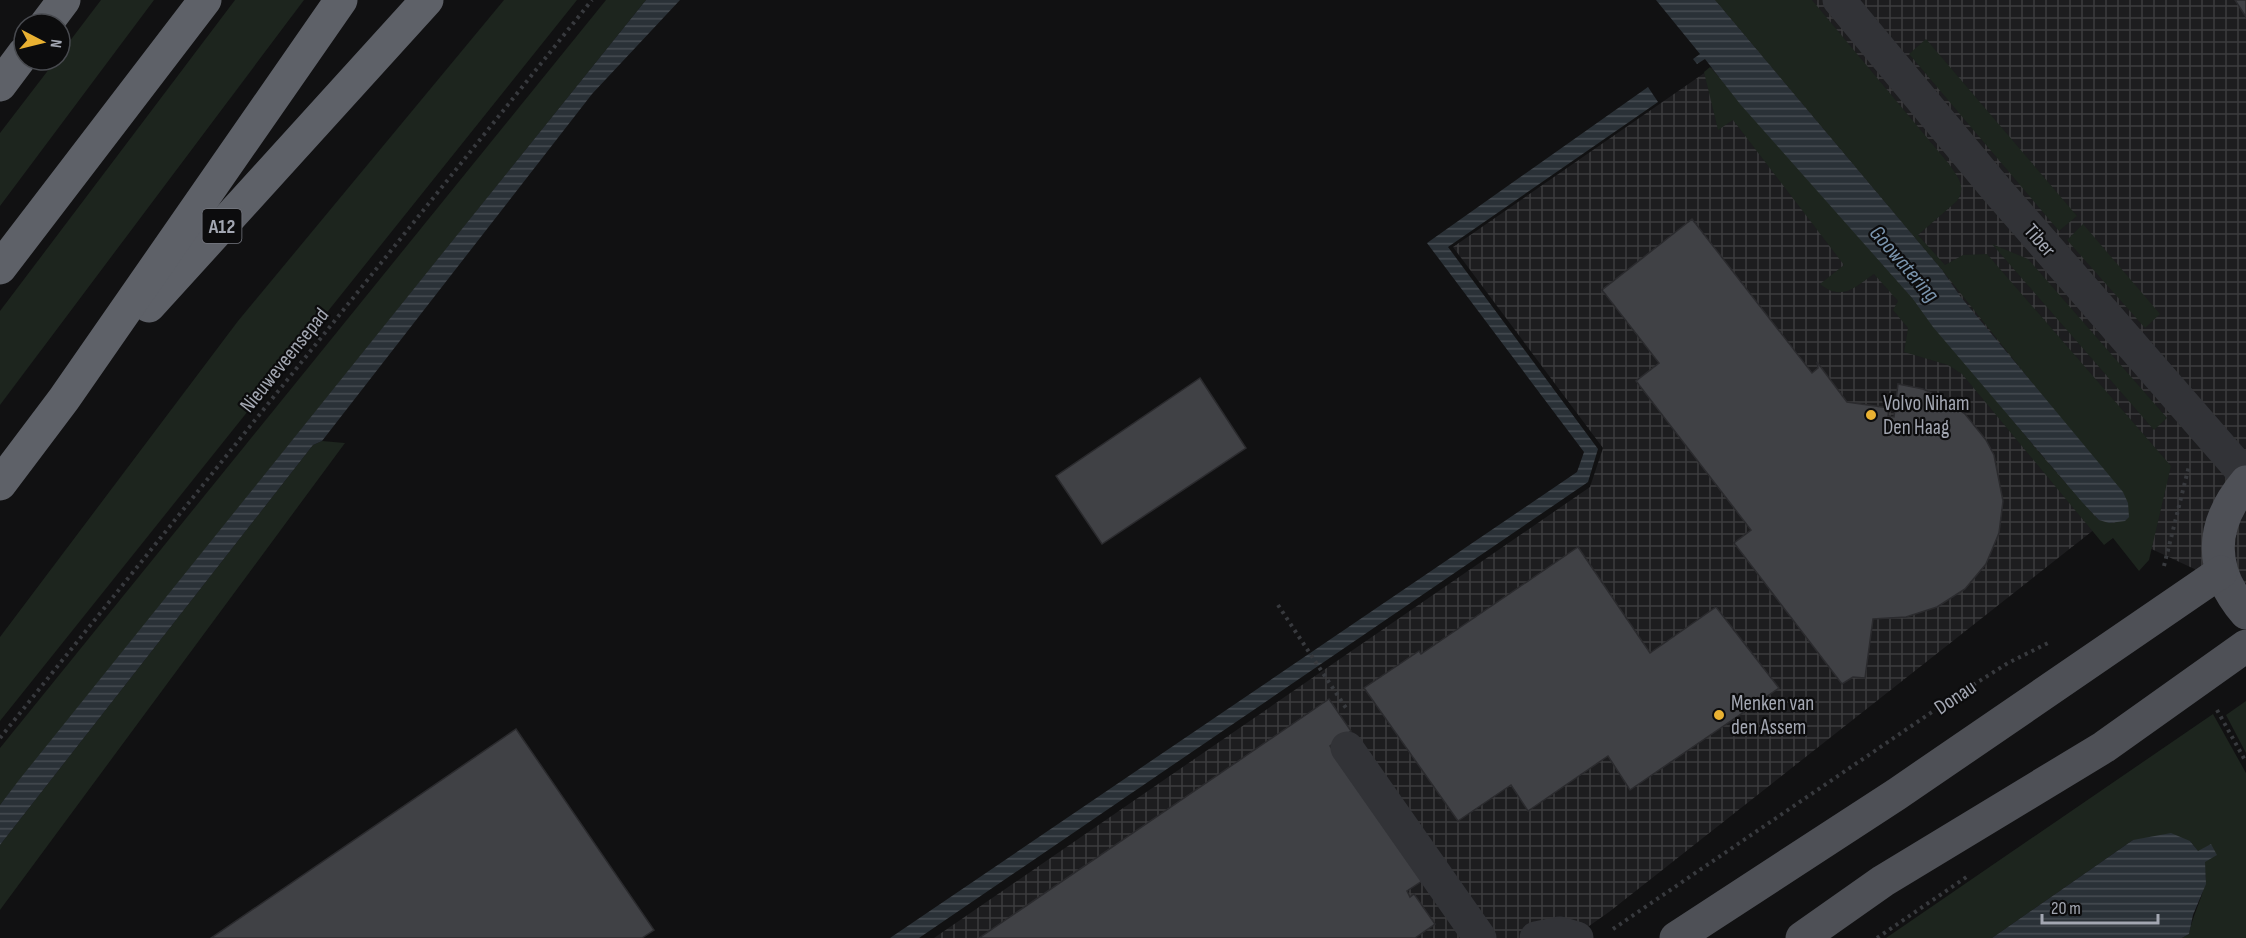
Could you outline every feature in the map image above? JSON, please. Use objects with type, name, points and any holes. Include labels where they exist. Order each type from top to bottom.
[{"type":"highway","points":[[0,268],[205,0]]},
{"type":"highway","name":"A12","points":[[0,484],[64,399],[341,0]]},
{"type":"highway","name":"A12","points":[[64,399],[427,0]]},
{"type":"highway","points":[[0,85],[12,69]]},
{"type":"main road","points":[[2246,482],[2232,498],[2222,521],[2218,546],[2221,572],[2231,595],[2246,614]]},
{"type":"main road","points":[[1676,938],[1907,787],[2221,572]]},
{"type":"main road","points":[[1802,938],[1883,881],[2104,747],[2246,646]]},
{"type":"street","name":"Tiber","points":[[1839,0],[1996,189],[2246,476]]},
{"type":"street","points":[[1347,748],[1480,938]]},
{"type":"street","points":[[1536,938],[1560,933],[1577,938]]},
{"type":"path","name":"Nieuweveensepad","points":[[0,738],[592,0]]},
{"type":"path","points":[[2161,572],[2168,555],[2188,467],[2215,441]]},
{"type":"path","points":[[1278,605],[1324,674]]},
{"type":"path","name":"Donau","points":[[1609,931],[1951,699],[2031,650],[2060,638]]},
{"type":"path","points":[[2215,706],[2246,762]]},
{"type":"shaded area","points":[[101,0],[154,0],[0,206],[0,133],[47,72],[72,72],[72,38]]},
{"type":"shaded area","points":[[235,0],[304,0],[0,405],[0,311]]},
{"type":"shaded area","points":[[504,0],[577,0],[0,721],[0,637],[238,321]]},
{"type":"shaded area","points":[[606,0],[646,0],[0,805],[0,748]]},
{"type":"shaded area","points":[[1679,0],[2246,0],[2246,593],[2100,525],[1609,912],[1572,938],[934,938],[1590,487],[1603,448],[1453,247],[1726,58]]},
{"type":"shaded area","points":[[1715,0],[1812,0],[1949,164],[1960,181],[1960,196],[1918,235],[1945,265],[1963,255],[1987,254],[2171,466],[2149,560],[2139,571],[2113,538],[2104,545],[1962,374],[1948,365],[1904,352],[1908,328],[1893,310],[1898,301],[1874,274],[1848,291],[1835,292],[1820,284],[1844,265],[1733,120],[1718,130],[1704,72],[1710,67],[1913,299],[2043,457],[2094,515],[2099,520],[2114,523],[2128,515],[2128,503],[1942,270]]},
{"type":"shaded area","points":[[1926,39],[2077,216],[2059,231],[1909,54]]},
{"type":"shaded area","points":[[2083,224],[2160,314],[2145,328],[2067,240]]},
{"type":"shaded area","points":[[1992,244],[2028,259],[2167,418],[2154,430]]},
{"type":"shaded area","points":[[322,441],[345,443],[0,910],[0,845],[313,445]]},
{"type":"shaded area","points":[[2246,701],[2246,753],[2226,715]]},
{"type":"shaded area","points":[[2213,714],[2246,773],[2246,938],[2182,938],[2189,934],[2204,887],[2204,865],[2199,854],[2190,841],[2133,840],[1992,938],[1886,938]]},
{"type":"water","points":[[646,0],[680,0],[592,94],[322,441],[313,445],[0,845],[0,805],[19,780]]},
{"type":"water","name":"Goowatering","points":[[1656,0],[1715,0],[1942,270],[1960,296],[2123,492],[2128,503],[2129,517],[2125,521],[2109,523],[2099,520],[2082,502],[1933,327],[1913,299],[1740,104],[1705,59],[1697,64],[1693,59],[1700,54]]},
{"type":"water","points":[[1648,87],[1658,102],[1448,247],[1598,449],[1588,482],[919,938],[890,938],[1577,472],[1584,452],[1427,243]]},
{"type":"water","points":[[2171,833],[2190,841],[2198,851],[2211,844],[2217,855],[2205,862],[2206,884],[2193,915],[2189,934],[2182,938],[1992,938],[2133,840]]},
{"type":"building","points":[[2235,0],[2246,0],[2246,17]]},
{"type":"building","points":[[1692,219],[1812,373],[1818,368],[1817,362],[1847,402],[1889,408],[1888,416],[1894,417],[1898,384],[1923,389],[1965,414],[1986,440],[1994,455],[2003,501],[1999,533],[1986,564],[1965,589],[1937,607],[1906,617],[1873,619],[1865,678],[1853,677],[1842,684],[1734,543],[1751,530],[1636,381],[1659,363],[1602,290]]},
{"type":"building","points":[[1200,378],[1246,448],[1102,544],[1056,476]]},
{"type":"building","points":[[1578,547],[1650,653],[1716,607],[1779,688],[1630,790],[1608,756],[1528,811],[1511,785],[1458,821],[1364,688],[1419,651],[1421,654]]},
{"type":"building","points":[[1329,699],[1351,731],[1330,746],[1422,881],[1407,891],[1410,897],[1414,894],[1435,924],[1415,938],[979,938]]},
{"type":"building","points":[[516,729],[654,930],[642,938],[211,938]]},
{"type":"place","name":"Volvo Niham Den Haag","points":[[1871,415]]},
{"type":"place","name":"Menken van den Assem","points":[[1719,715]]}]
